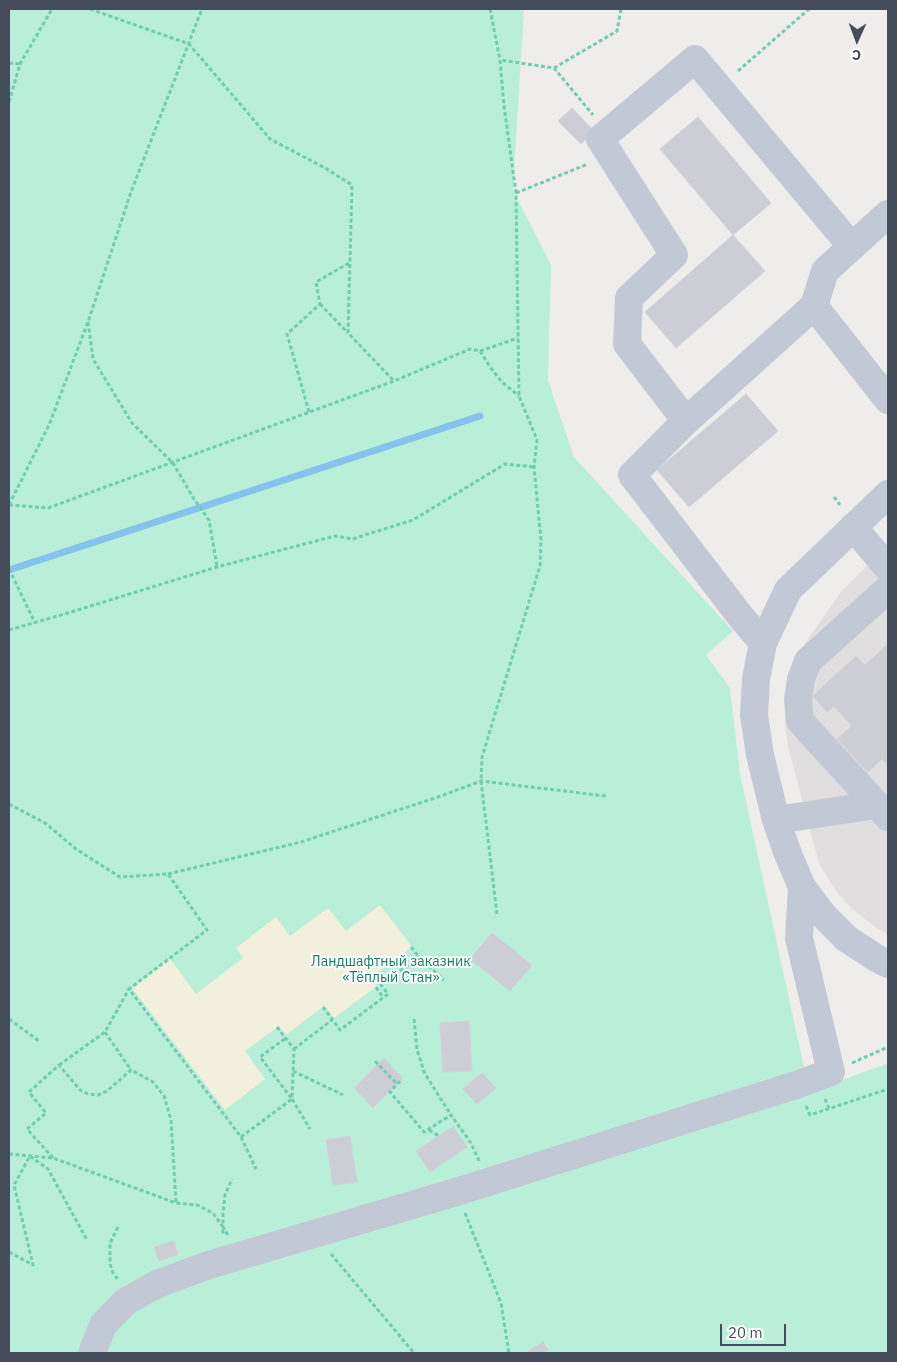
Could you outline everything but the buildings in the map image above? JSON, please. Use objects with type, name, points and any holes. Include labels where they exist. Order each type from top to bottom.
[{"type":"street","points":[[686,420],[627,344],[629,298],[674,255],[605,147],[695,59],[852,247]]},
{"type":"street","points":[[763,643],[741,618],[632,475],[686,420],[814,306],[825,271],[888,214]]},
{"type":"street","points":[[814,306],[888,400]]},
{"type":"street","points":[[888,494],[848,518],[788,590],[763,643],[756,679],[754,715],[760,755],[776,820],[802,887],[823,915],[847,939],[888,964]]},
{"type":"street","points":[[848,518],[888,568]]},
{"type":"street","points":[[882,811],[800,721],[798,700],[801,678],[808,661],[888,589]]},
{"type":"street","points":[[776,820],[882,811]]},
{"type":"street","points":[[92,1353],[103,1325],[125,1302],[157,1284],[209,1265],[489,1182],[796,1085],[831,1072],[799,938],[802,887]]},
{"type":"path","points":[[9,102],[20,64],[52,9]]},
{"type":"path","points":[[90,9],[189,44],[270,139],[325,168],[352,185],[348,334]]},
{"type":"path","points":[[202,9],[131,192],[88,322],[50,425],[9,505],[48,508],[394,381],[470,349],[480,351],[518,338]]},
{"type":"path","points":[[490,9],[500,60],[504,106],[516,193],[519,396],[537,440],[534,467],[541,540],[540,566],[482,757],[481,781],[497,914]]},
{"type":"path","points":[[500,60],[554,68],[617,31],[621,9]]},
{"type":"path","points":[[718,88],[809,9]]},
{"type":"path","points":[[9,63],[20,64]]},
{"type":"path","points":[[516,193],[605,147],[593,114],[554,68]]},
{"type":"path","points":[[350,262],[316,282],[320,304],[394,381]]},
{"type":"path","points":[[309,412],[287,334],[320,304]]},
{"type":"path","points":[[88,322],[93,359],[132,423],[173,463],[209,520],[216,566]]},
{"type":"path","points":[[480,351],[502,382],[519,396]]},
{"type":"path","points":[[9,630],[216,566],[335,536],[353,539],[413,520],[504,464],[534,467]]},
{"type":"path","points":[[834,497],[848,518]]},
{"type":"path","points":[[9,569],[35,623]]},
{"type":"path","points":[[9,804],[46,824],[76,849],[120,877],[168,874],[301,842],[481,781],[606,796]]},
{"type":"path","points":[[53,1158],[27,1130],[46,1113],[29,1092],[59,1065],[105,1032],[129,989],[207,930],[168,874]]},
{"type":"path","points":[[411,947],[418,957],[444,980]]},
{"type":"path","points":[[323,1007],[340,1030],[388,994],[381,985],[418,957]]},
{"type":"path","points":[[376,987],[383,997]]},
{"type":"path","points":[[129,989],[241,1137],[256,1169]]},
{"type":"path","points":[[9,1019],[39,1041]]},
{"type":"path","points":[[414,1019],[417,1050],[425,1074],[471,1144],[489,1182]]},
{"type":"path","points":[[294,1049],[332,1020]]},
{"type":"path","points":[[278,1027],[294,1049],[292,1099]]},
{"type":"path","points":[[105,1032],[131,1070],[154,1082],[164,1096],[171,1120],[176,1202]]},
{"type":"path","points":[[286,1038],[260,1058],[292,1099],[310,1129]]},
{"type":"path","points":[[831,1072],[888,1047]]},
{"type":"path","points":[[375,1061],[399,1082],[390,1092],[424,1132],[451,1115]]},
{"type":"path","points":[[59,1065],[80,1090],[88,1094],[98,1095],[107,1091],[131,1070]]},
{"type":"path","points":[[293,1070],[343,1095]]},
{"type":"path","points":[[796,1085],[810,1114],[888,1089]]},
{"type":"path","points":[[241,1137],[292,1099]]},
{"type":"path","points":[[429,1130],[439,1136]]},
{"type":"path","points":[[9,1154],[53,1158],[176,1202],[197,1205],[213,1213],[232,1240],[251,1253]]},
{"type":"path","points":[[30,1156],[48,1169],[87,1240]]},
{"type":"path","points":[[9,1252],[33,1265],[14,1185],[30,1156]]},
{"type":"path","points":[[209,1265],[219,1251],[223,1240],[225,1195],[232,1179]]},
{"type":"path","points":[[456,1192],[501,1303],[509,1353]]},
{"type":"path","points":[[118,1227],[110,1243],[110,1264],[113,1273],[128,1291],[135,1296]]},
{"type":"path","points":[[314,1233],[414,1353]]},
{"type":"shaded area","points":[[888,545],[888,935],[851,908],[836,891],[819,864],[788,747],[785,724],[786,701],[802,648],[840,593]]},
{"type":"green space","name":"Ландшафтный заказник «Тёплый Стан»","points":[[9,9],[524,9],[513,190],[551,265],[548,380],[574,457],[733,631],[706,655],[730,688],[740,774],[807,1081],[811,1092],[888,1063],[888,1353],[9,1353]]},
{"type":"sand","points":[[380,905],[412,947],[371,977],[377,986],[334,1018],[324,1006],[286,1035],[279,1026],[245,1051],[265,1079],[225,1110],[132,988],[170,959],[196,994],[243,958],[236,948],[276,917],[290,936],[328,908],[346,931]]},
{"type":"waterway","points":[[9,570],[480,416]]}]
